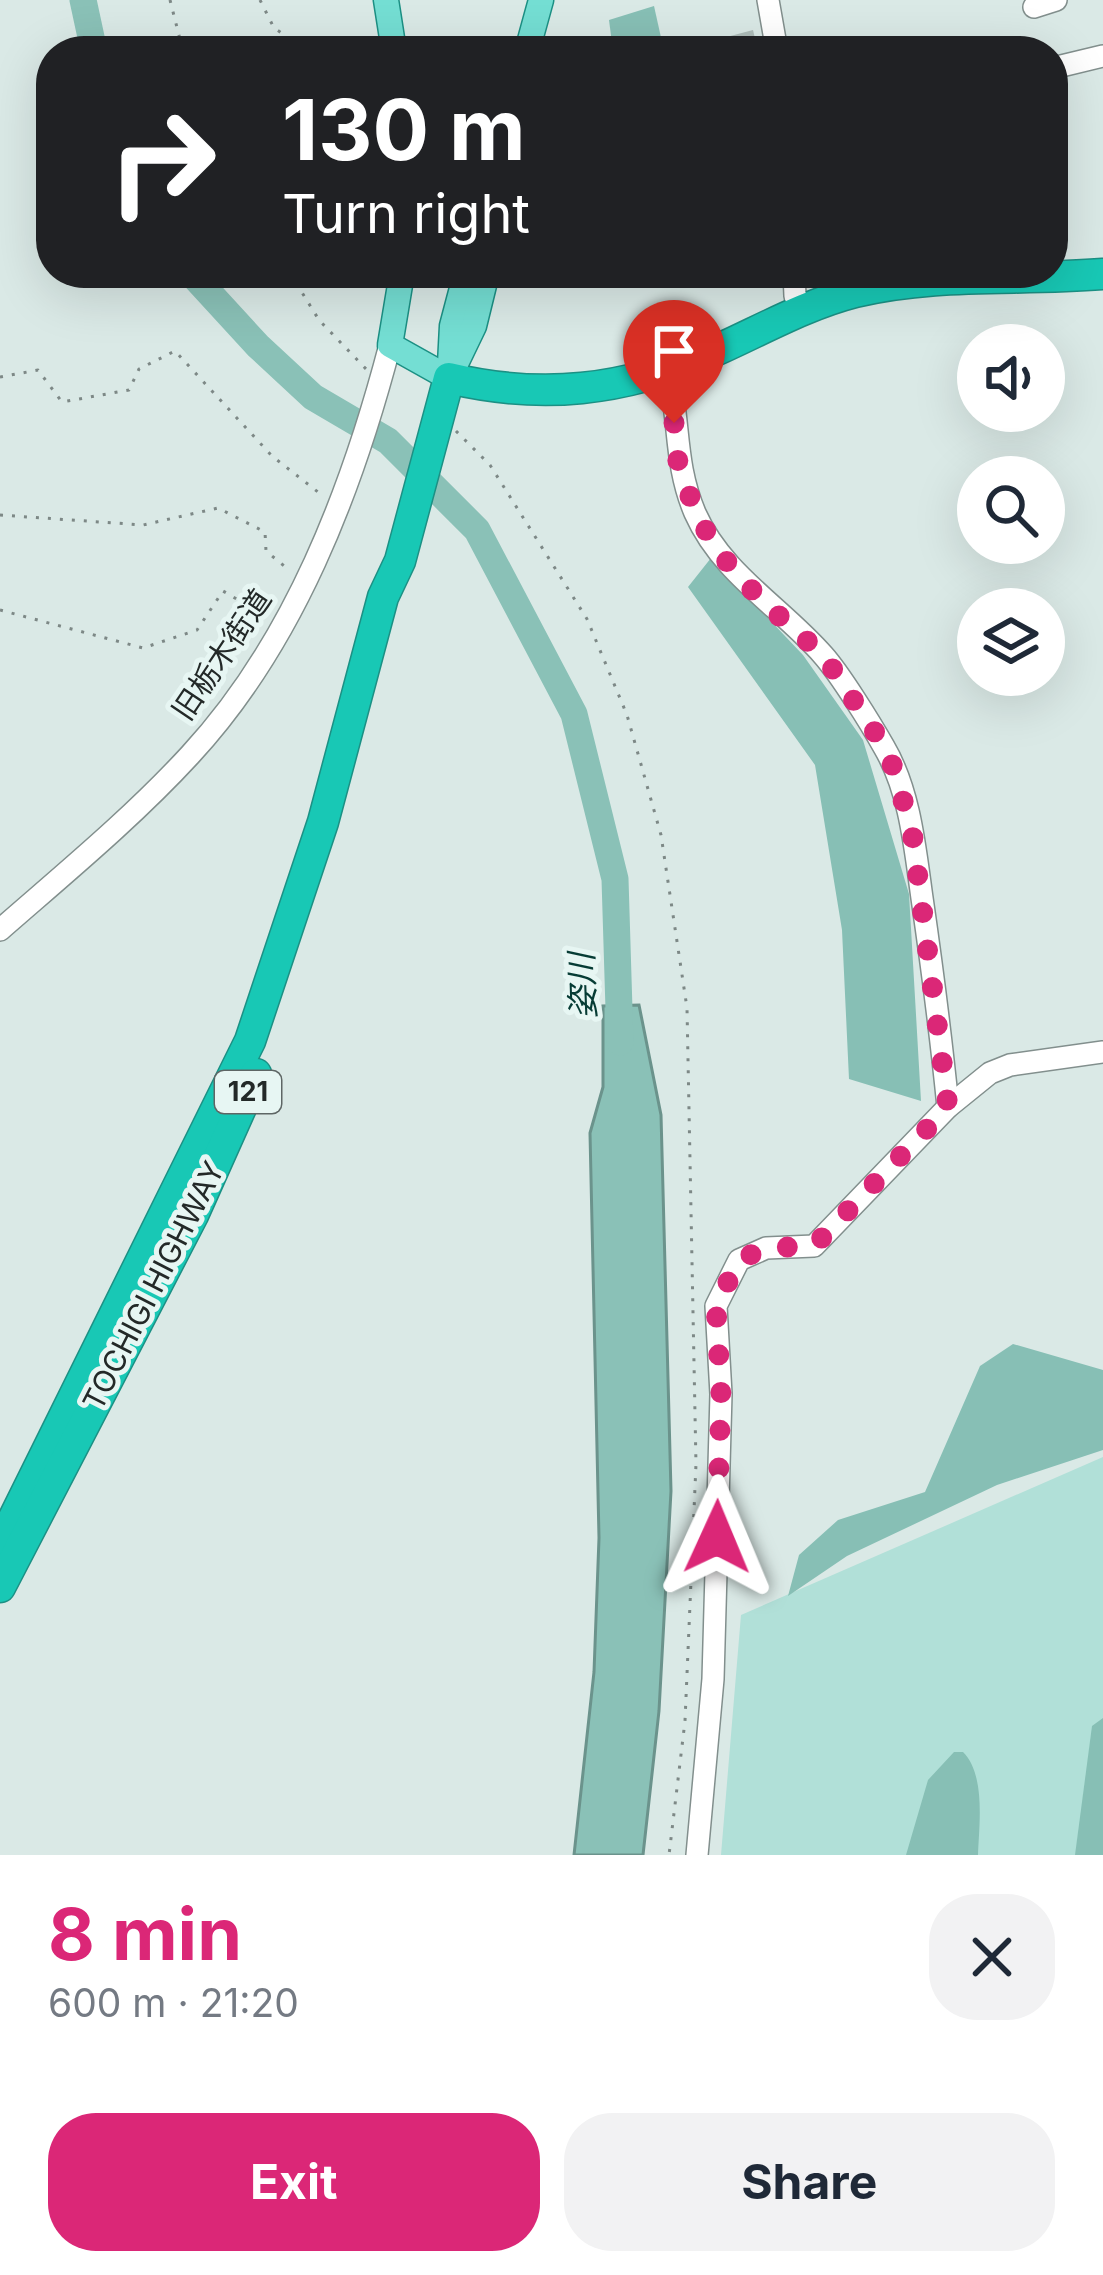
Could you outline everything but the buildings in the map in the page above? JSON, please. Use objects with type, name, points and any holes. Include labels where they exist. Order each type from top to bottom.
[{"type":"highway","points":[[1068,276],[1103,274]]},
{"type":"highway","points":[[449,378],[530,392],[608,387],[667,369],[805,309],[879,288]]},
{"type":"highway","name":"TOCHIGI HIGHWAY","points":[[2,1569],[193,1215],[266,1051],[330,854],[398,605],[400,561],[449,378]]},
{"type":"main road","points":[[386,0],[392,36]]},
{"type":"main road","points":[[531,36],[541,0]]},
{"type":"main road","points":[[547,36],[556,0]]},
{"type":"main road","points":[[400,288],[390,345],[449,378]]},
{"type":"main road","points":[[449,378],[452,326],[462,288]]},
{"type":"main road","points":[[449,378],[473,326],[483,288]]},
{"type":"street","points":[[768,0],[774,36]]},
{"type":"street","points":[[1034,7],[1056,0]]},
{"type":"street","points":[[1068,64],[1103,56]]},
{"type":"street","points":[[795,288],[805,309]]},
{"type":"street","name":"旧栃木街道","points":[[0,930],[192,754],[281,625],[341,499],[390,345]]},
{"type":"street","points":[[667,369],[673,390],[676,455],[696,514],[720,554],[760,599],[824,656],[893,767],[912,831],[948,1107]]},
{"type":"street","points":[[697,1855],[713,1678],[721,1394],[716,1306],[739,1260],[766,1248],[814,1246],[948,1107],[990,1072],[1103,1052]]},
{"type":"path","points":[[170,0],[179,36]]},
{"type":"path","points":[[260,0],[274,28],[286,36]]},
{"type":"path","points":[[299,288],[319,320],[378,388]]},
{"type":"path","points":[[0,377],[38,370],[62,402],[129,390],[139,369],[175,351],[272,456],[341,499]]},
{"type":"path","points":[[437,419],[490,466],[587,619],[627,716],[661,835],[687,1008],[696,1464],[686,1721],[669,1855]]},
{"type":"path","points":[[0,515],[143,525],[218,508],[265,532],[266,551],[287,570],[309,574]]},
{"type":"path","points":[[0,610],[143,647],[196,630],[223,591],[281,625]]},
{"type":"shaded area","points":[[654,6],[661,36],[611,36],[609,20]]},
{"type":"shaded area","points":[[711,558],[803,655],[863,740],[909,894],[921,1101],[849,1079],[842,930],[815,765],[688,587]]},
{"type":"shaded area","points":[[639,1005],[661,1115],[671,1491],[659,1711],[643,1855],[574,1855],[594,1672],[599,1538],[590,1133],[603,1087],[603,1006]]},
{"type":"shaded area","points":[[1013,1344],[1103,1370],[1103,1450],[997,1485],[847,1556],[788,1596],[799,1555],[838,1520],[925,1492],[980,1366]]},
{"type":"shaded area","points":[[1103,1457],[1103,1855],[721,1855],[741,1615]]},
{"type":"shaded area","points":[[1103,1718],[1103,1855],[1075,1855],[1092,1726]]},
{"type":"shaded area","points":[[954,1752],[963,1752],[975,1774],[980,1801],[978,1855],[906,1855],[928,1780]]},
{"type":"waterway","name":"姿川","points":[[83,0],[91,36]]},
{"type":"waterway","name":"姿川","points":[[205,288],[313,397],[388,441],[477,530],[574,714],[615,879],[620,1042]]},
{"type":"route","points":[[674,423],[676,455],[696,514],[720,554],[760,599],[824,656],[893,767],[912,831],[948,1107],[814,1246],[766,1248],[739,1260],[716,1306],[721,1394],[717,1537]]}]
